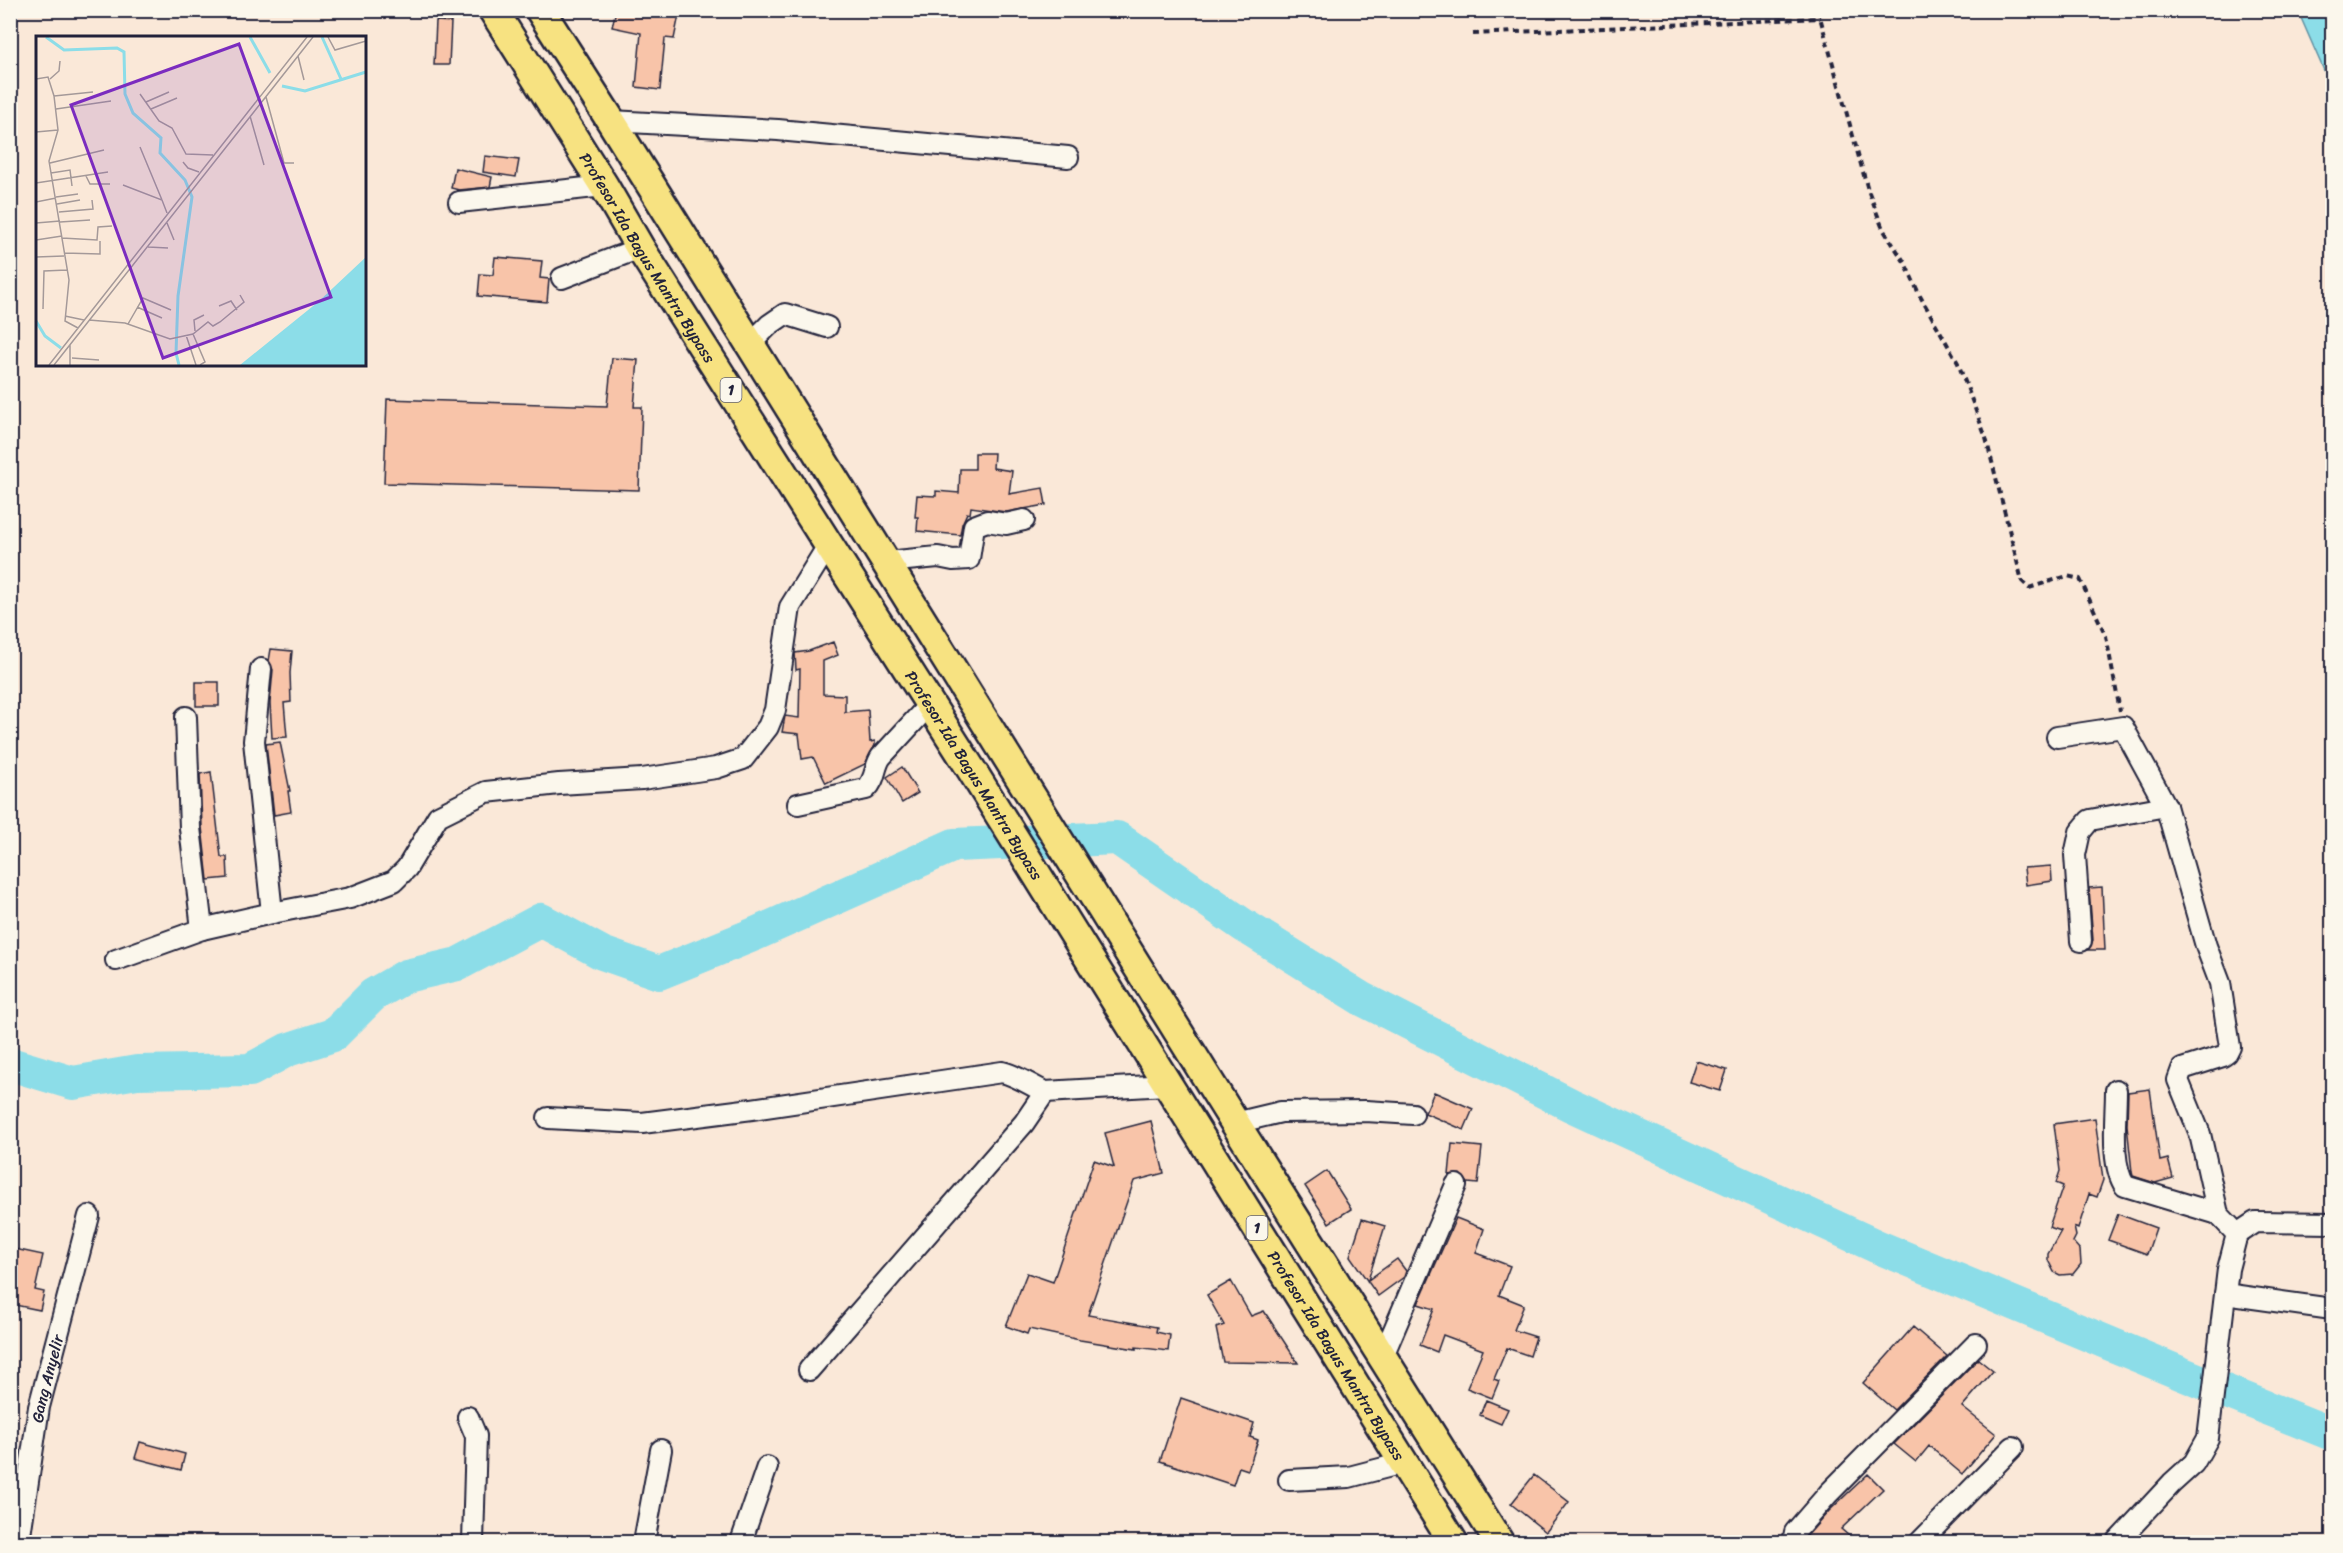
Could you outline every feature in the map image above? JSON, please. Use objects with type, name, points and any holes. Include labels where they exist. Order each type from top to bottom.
[{"type":"highway","name":"Profesor Ida Bagus Mantra Bypass","points":[[493,10],[604,186],[640,248],[971,769],[1453,1542]]},
{"type":"highway","name":"1","points":[[540,10],[1499,1542]]},
{"type":"street","points":[[611,121],[777,130],[1068,157]]},
{"type":"street","points":[[459,202],[604,186]]},
{"type":"street","points":[[562,278],[640,248]]},
{"type":"street","points":[[749,345],[769,324],[786,314],[827,327]]},
{"type":"street","points":[[886,562],[938,557],[953,560],[969,559],[974,526],[987,521],[1006,524],[1024,520]]},
{"type":"street","points":[[116,960],[202,929],[350,898],[394,881],[407,868],[438,816],[486,792],[560,784],[642,779],[716,768],[743,759],[768,727],[775,710],[790,607],[829,544]]},
{"type":"street","points":[[261,669],[254,741],[272,913]]},
{"type":"street","points":[[798,804],[866,789],[871,785],[881,757],[929,705]]},
{"type":"street","points":[[186,717],[190,828],[202,929]]},
{"type":"street","points":[[2057,737],[2123,727],[2166,806],[2206,946],[2220,983],[2229,1036],[2230,1047],[2227,1053],[2182,1069],[2178,1080],[2200,1134],[2218,1214]]},
{"type":"street","points":[[2081,941],[2075,855],[2080,832],[2090,820],[2166,806]]},
{"type":"street","points":[[548,1118],[642,1123],[1002,1072],[1018,1077],[1024,1083],[1045,1092],[1167,1085]]},
{"type":"street","points":[[2116,1090],[2118,1177],[2125,1186],[2218,1214],[2237,1234]]},
{"type":"street","points":[[809,1370],[1024,1123],[1045,1092]]},
{"type":"street","points":[[1235,1123],[1281,1112],[1366,1111],[1413,1114]]},
{"type":"street","points":[[1382,1358],[1456,1185]]},
{"type":"street","name":"Gang Anyelir","points":[[19,1542],[39,1407],[89,1216]]},
{"type":"street","points":[[2116,1542],[2194,1463],[2208,1438],[2228,1269],[2237,1234],[2255,1222],[2332,1223]]},
{"type":"street","points":[[2225,1294],[2332,1309]]},
{"type":"street","points":[[1793,1542],[1795,1532],[1828,1494],[1976,1344]]},
{"type":"street","points":[[468,1417],[476,1436],[474,1542]]},
{"type":"street","points":[[1920,1542],[2013,1448]]},
{"type":"street","points":[[644,1542],[660,1450]]},
{"type":"street","points":[[1289,1480],[1348,1477],[1403,1463]]},
{"type":"street","points":[[741,1542],[767,1467]]},
{"type":"path","points":[[1818,10],[1868,190],[1883,228],[1905,263],[1920,296],[1959,363],[1986,438],[2022,581],[2029,588],[2067,576],[2080,579],[2106,636],[2123,727]]},
{"type":"path","points":[[1935,10],[1938,19]]},
{"type":"path","points":[[1473,34],[1820,18]]},
{"type":"water","points":[[2298,11],[2332,11],[2332,89]]},
{"type":"building","points":[[616,10],[680,10],[674,39],[665,38],[660,90],[636,87],[641,33],[612,27]]},
{"type":"building","points":[[436,21],[451,22],[449,65],[434,65]]},
{"type":"building","points":[[485,156],[519,160],[516,177],[483,172]]},
{"type":"building","points":[[455,168],[492,177],[490,187],[459,190],[451,188]]},
{"type":"building","points":[[495,257],[542,261],[540,278],[549,279],[547,302],[478,296],[480,274],[493,275]]},
{"type":"building","points":[[612,358],[638,360],[634,407],[642,407],[639,490],[384,483],[387,399],[607,406]]},
{"type":"building","points":[[975,453],[994,453],[993,468],[1012,471],[1009,494],[1043,488],[1046,505],[1006,512],[971,507],[970,514],[967,513],[962,524],[960,535],[917,531],[918,517],[915,517],[917,495],[936,496],[936,491],[959,493],[960,469],[975,469]]},
{"type":"building","points":[[833,642],[838,655],[823,661],[823,694],[845,695],[845,712],[868,710],[870,742],[875,741],[875,745],[865,764],[826,783],[813,757],[802,759],[799,734],[782,732],[785,716],[799,718],[800,669],[796,670],[795,653],[809,651]]},
{"type":"building","points":[[271,649],[292,651],[291,702],[284,703],[287,737],[272,738],[270,703],[273,670],[269,661]]},
{"type":"building","points":[[196,682],[219,682],[219,706],[196,706]]},
{"type":"building","points":[[280,742],[290,791],[288,791],[291,812],[274,815],[266,744]]},
{"type":"building","points":[[902,767],[918,793],[902,803],[887,777]]},
{"type":"building","points":[[211,772],[221,857],[227,857],[228,878],[208,880],[202,827],[200,774]]},
{"type":"building","points":[[2051,866],[2052,881],[2026,885],[2024,868]]},
{"type":"building","points":[[2102,887],[2105,950],[2088,950],[2093,940],[2089,888]]},
{"type":"building","points":[[1696,1061],[1727,1070],[1720,1091],[1689,1082]]},
{"type":"building","points":[[2150,1089],[2160,1161],[2168,1159],[2173,1178],[2155,1183],[2133,1176],[2127,1125],[2128,1092]]},
{"type":"building","points":[[1434,1092],[1473,1109],[1464,1130],[1425,1113]]},
{"type":"building","points":[[2095,1118],[2103,1180],[2097,1197],[2089,1194],[2078,1229],[2074,1227],[2076,1236],[2073,1242],[2080,1250],[2081,1264],[2073,1274],[2060,1275],[2054,1272],[2048,1260],[2048,1254],[2061,1231],[2049,1227],[2063,1186],[2056,1183],[2060,1171],[2054,1124]]},
{"type":"building","points":[[1151,1121],[1164,1173],[1134,1181],[1088,1315],[1157,1327],[1156,1332],[1170,1335],[1168,1351],[1136,1347],[1136,1349],[1029,1329],[1027,1334],[1006,1326],[1027,1273],[1053,1282],[1094,1160],[1114,1167],[1105,1133]]},
{"type":"building","points":[[1452,1144],[1482,1147],[1478,1184],[1468,1183],[1460,1174],[1449,1175]]},
{"type":"building","points":[[1327,1171],[1351,1209],[1329,1223],[1305,1186]]},
{"type":"building","points":[[2118,1214],[2156,1228],[2147,1254],[2108,1240]]},
{"type":"building","points":[[1456,1218],[1484,1229],[1476,1253],[1510,1266],[1499,1295],[1524,1305],[1514,1330],[1536,1337],[1530,1356],[1507,1348],[1494,1379],[1499,1381],[1492,1398],[1467,1388],[1483,1350],[1443,1335],[1437,1352],[1420,1345],[1434,1309],[1418,1304]]},
{"type":"building","points":[[1362,1219],[1385,1226],[1368,1280],[1397,1259],[1406,1271],[1404,1277],[1378,1296],[1350,1256]]},
{"type":"building","points":[[10,1248],[43,1255],[35,1290],[44,1292],[40,1310],[10,1304]]},
{"type":"building","points":[[1231,1281],[1251,1316],[1264,1311],[1298,1363],[1223,1362],[1216,1328],[1224,1325],[1207,1295]]},
{"type":"building","points":[[1913,1327],[1947,1356],[1894,1410],[1863,1383]]},
{"type":"building","points":[[1978,1359],[1993,1371],[1962,1407],[1996,1434],[1962,1474],[1929,1446],[1916,1462],[1894,1444]]},
{"type":"building","points":[[1181,1398],[1254,1423],[1250,1437],[1258,1440],[1248,1470],[1239,1467],[1233,1485],[1160,1461]]},
{"type":"building","points":[[1486,1400],[1508,1409],[1501,1424],[1480,1415]]},
{"type":"building","points":[[140,1442],[185,1454],[181,1470],[135,1458]]},
{"type":"building","points":[[1868,1474],[1883,1489],[1841,1529],[1856,1542],[1805,1542],[1806,1537],[1829,1511]]},
{"type":"building","points":[[1534,1475],[1569,1502],[1546,1532],[1511,1504]]},
{"type":"waterway","points":[[10,1064],[73,1083],[137,1072],[250,1070],[287,1050],[333,1035],[373,995],[406,976],[458,964],[541,920],[602,953],[659,973],[755,934],[954,845],[1117,838],[1243,925],[1362,999],[1571,1105],[1876,1246],[2332,1434]]}]
